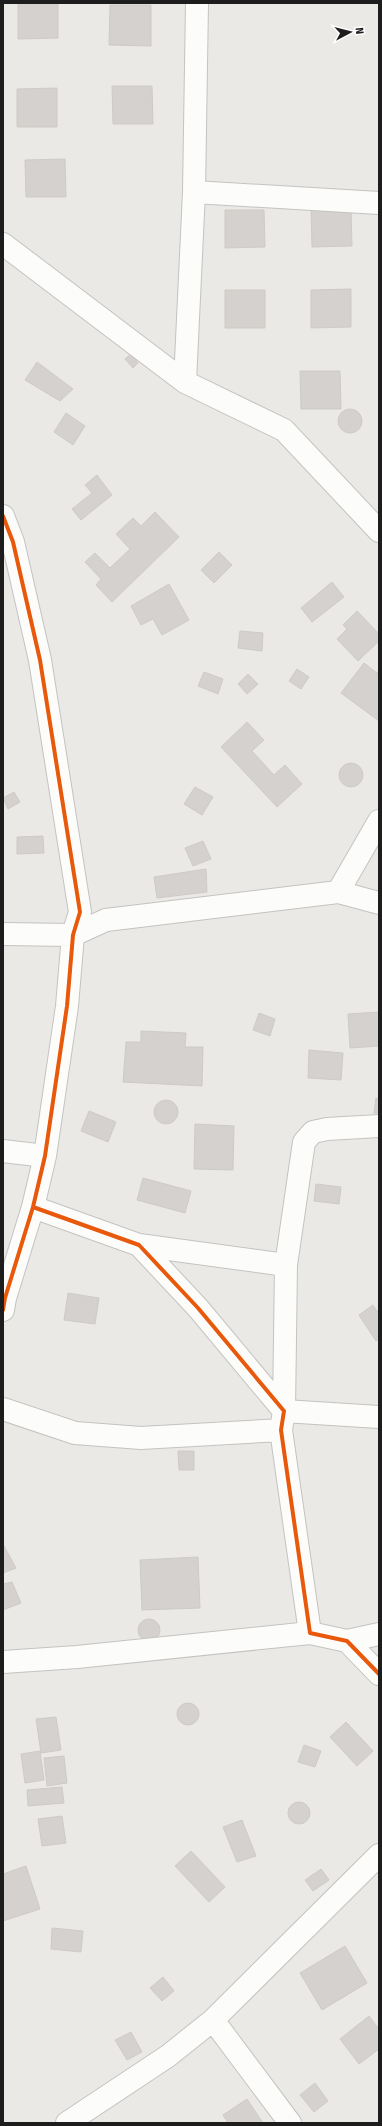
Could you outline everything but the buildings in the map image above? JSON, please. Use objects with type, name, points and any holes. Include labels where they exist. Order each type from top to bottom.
[{"type":"street","points":[[185,382],[194,192],[197,3]]},
{"type":"street","points":[[194,192],[379,203]]},
{"type":"street","points":[[3,244],[185,382],[284,430],[379,531]]},
{"type":"street","points":[[3,516],[13,542],[40,660],[80,912],[73,935],[67,1006],[45,1156],[33,1207],[5,1298],[3,1310]]},
{"type":"street","points":[[338,892],[379,821]]},
{"type":"street","points":[[3,934],[73,935],[106,920],[338,892],[379,903]]},
{"type":"street","points":[[310,1633],[282,1420],[286,1265],[304,1142],[313,1132],[327,1129],[379,1126]]},
{"type":"street","points":[[3,1151],[45,1156]]},
{"type":"street","points":[[33,1207],[139,1245],[247,1261],[286,1265]]},
{"type":"street","points":[[139,1245],[198,1308],[282,1420]]},
{"type":"street","points":[[3,1409],[75,1433],[141,1438],[282,1420],[379,1417]]},
{"type":"street","points":[[3,1662],[76,1657],[310,1633],[347,1641],[379,1634]]},
{"type":"street","points":[[347,1641],[379,1674]]},
{"type":"street","points":[[67,2123],[168,2056],[213,2020],[379,1856]]},
{"type":"street","points":[[213,2020],[290,2123]]},
{"type":"cycle path","points":[[3,516],[13,542],[40,660],[80,912],[73,935],[67,1006],[45,1156],[33,1207],[5,1298],[3,1310]]},
{"type":"cycle path","points":[[33,1207],[139,1245],[198,1308],[284,1411],[281,1430],[310,1633],[347,1641],[379,1674]]}]
